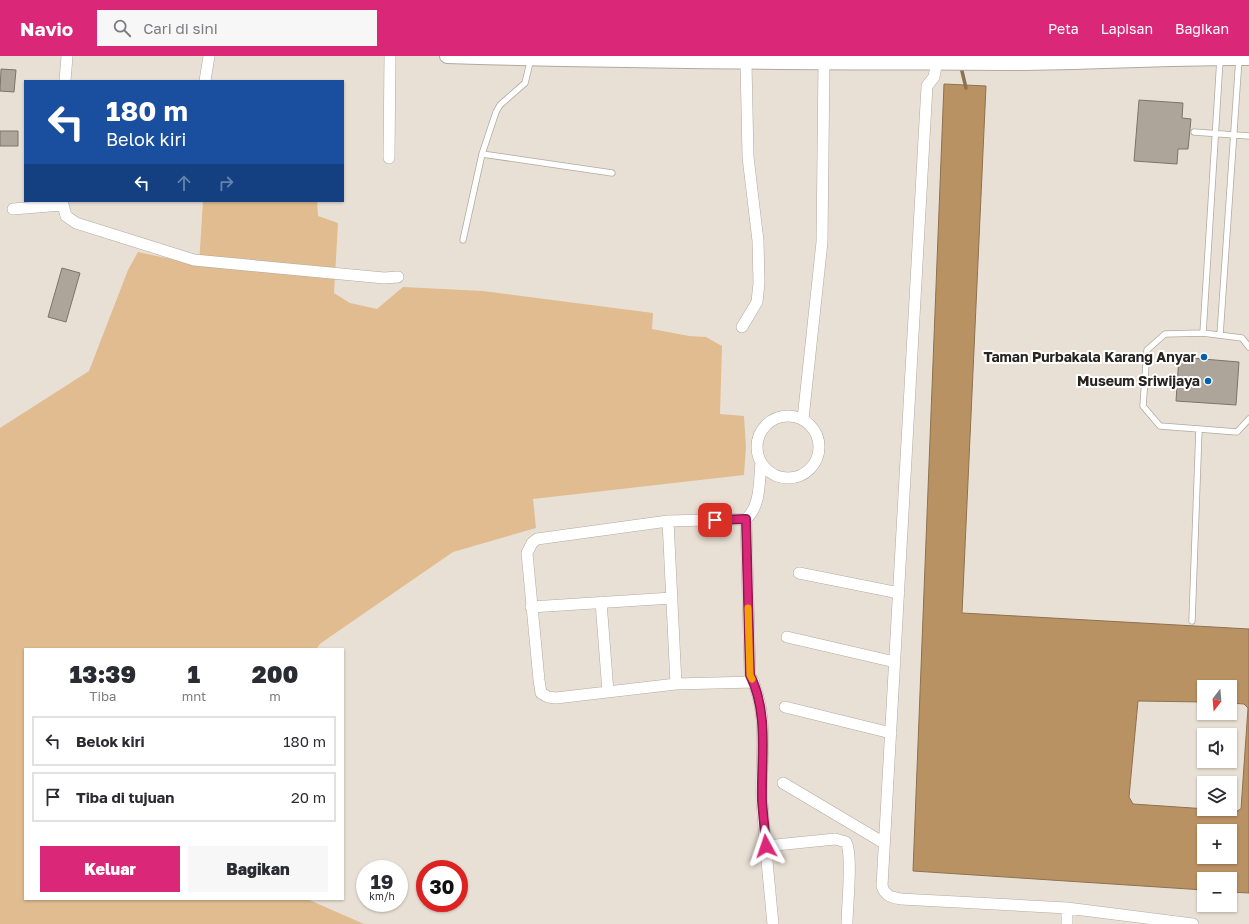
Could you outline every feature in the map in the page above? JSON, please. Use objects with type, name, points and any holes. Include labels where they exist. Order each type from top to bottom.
[{"type":"street","points":[[65,80],[67,56]]},
{"type":"street","points":[[205,80],[209,56]]},
{"type":"street","points":[[389,158],[390,56]]},
{"type":"street","points":[[447,56],[598,58],[746,63],[824,63],[867,59],[1012,63],[1244,58]]},
{"type":"street","points":[[939,61],[934,77],[927,86],[884,843],[882,886],[884,893],[892,898],[1068,908],[1192,924]]},
{"type":"street","points":[[742,327],[757,302],[759,283],[758,241],[748,158],[746,63]]},
{"type":"street","points":[[803,418],[822,242],[824,63]]},
{"type":"street","points":[[14,209],[62,203],[66,216],[76,223],[194,260],[384,278],[398,277]]},
{"type":"street","points":[[754,682],[676,684],[556,698],[548,697],[541,693],[531,607],[527,553],[532,543],[537,539],[668,521],[746,519],[752,514],[756,506],[759,492],[760,462],[756,445],[762,428],[768,422],[781,416],[794,416],[803,418],[810,424],[819,439],[818,457],[811,468],[800,476],[782,477],[773,474],[760,462]]},
{"type":"street","points":[[746,519],[750,675],[757,689],[762,718],[762,800],[773,924]]},
{"type":"street","points":[[668,521],[676,684]]},
{"type":"street","points":[[799,573],[899,592]]},
{"type":"street","points":[[531,607],[672,598]]},
{"type":"street","points":[[601,602],[608,692]]},
{"type":"street","points":[[787,637],[895,662]]},
{"type":"street","points":[[785,707],[891,733]]},
{"type":"street","points":[[783,783],[884,843]]},
{"type":"street","points":[[766,846],[835,839],[846,842],[849,847],[847,924]]},
{"type":"street","points":[[1067,924],[1068,908]]},
{"type":"lane","points":[[463,240],[482,154],[496,112],[500,105],[525,83],[531,57]]},
{"type":"lane","points":[[1203,333],[1220,58]]},
{"type":"lane","points":[[1220,335],[1234,135],[1244,58]]},
{"type":"lane","points":[[1194,132],[1249,136]]},
{"type":"lane","points":[[482,154],[612,173]]},
{"type":"lane","points":[[1249,347],[1242,338],[1203,333],[1165,334],[1147,350],[1144,406],[1160,426],[1237,432],[1249,419]]},
{"type":"lane","points":[[1192,621],[1199,429]]},
{"type":"shaded area","points":[[944,84],[986,86],[962,613],[1249,629],[1249,893],[1237,892],[1237,872],[1197,872],[1197,890],[913,871]],"holes":[[[1197,680],[1237,680],[1237,704],[1244,704],[1248,708],[1241,809],[1237,811],[1237,816],[1197,816],[1197,808],[1133,804],[1129,797],[1138,701],[1197,702]]]},
{"type":"shaded area","points":[[203,202],[317,202],[318,216],[338,223],[334,293],[350,303],[377,309],[403,287],[483,291],[653,313],[652,329],[689,336],[706,337],[722,346],[720,414],[744,416],[746,447],[744,475],[533,499],[536,528],[453,552],[321,643],[317,648],[24,648],[24,900],[309,900],[364,924],[0,924],[0,428],[89,371],[128,270],[138,252],[199,265]]},
{"type":"building","points":[[1,69],[16,70],[14,92],[0,91]]},
{"type":"building","points":[[1139,100],[1183,103],[1182,118],[1191,119],[1188,149],[1178,149],[1177,164],[1134,161]]},
{"type":"building","points":[[0,131],[18,131],[18,146],[0,146]]},
{"type":"building","points":[[62,268],[80,273],[66,322],[48,317]]},
{"type":"building","name":"Museum Sriwijaya","points":[[1179,357],[1239,362],[1236,405],[1176,401]]},
{"type":"waterway","points":[[961,67],[966,88]]},
{"type":"slow traffic","points":[[748,608],[750,675],[752,679]]},
{"type":"place","name":"Taman Purbakala Karang Anyar","points":[[1204,357]]},
{"type":"place","name":"Museum Sriwijaya","points":[[1208,381]]},
{"type":"route","points":[[715,520],[746,519],[750,675],[757,689],[762,718],[762,800],[766,846]]}]
